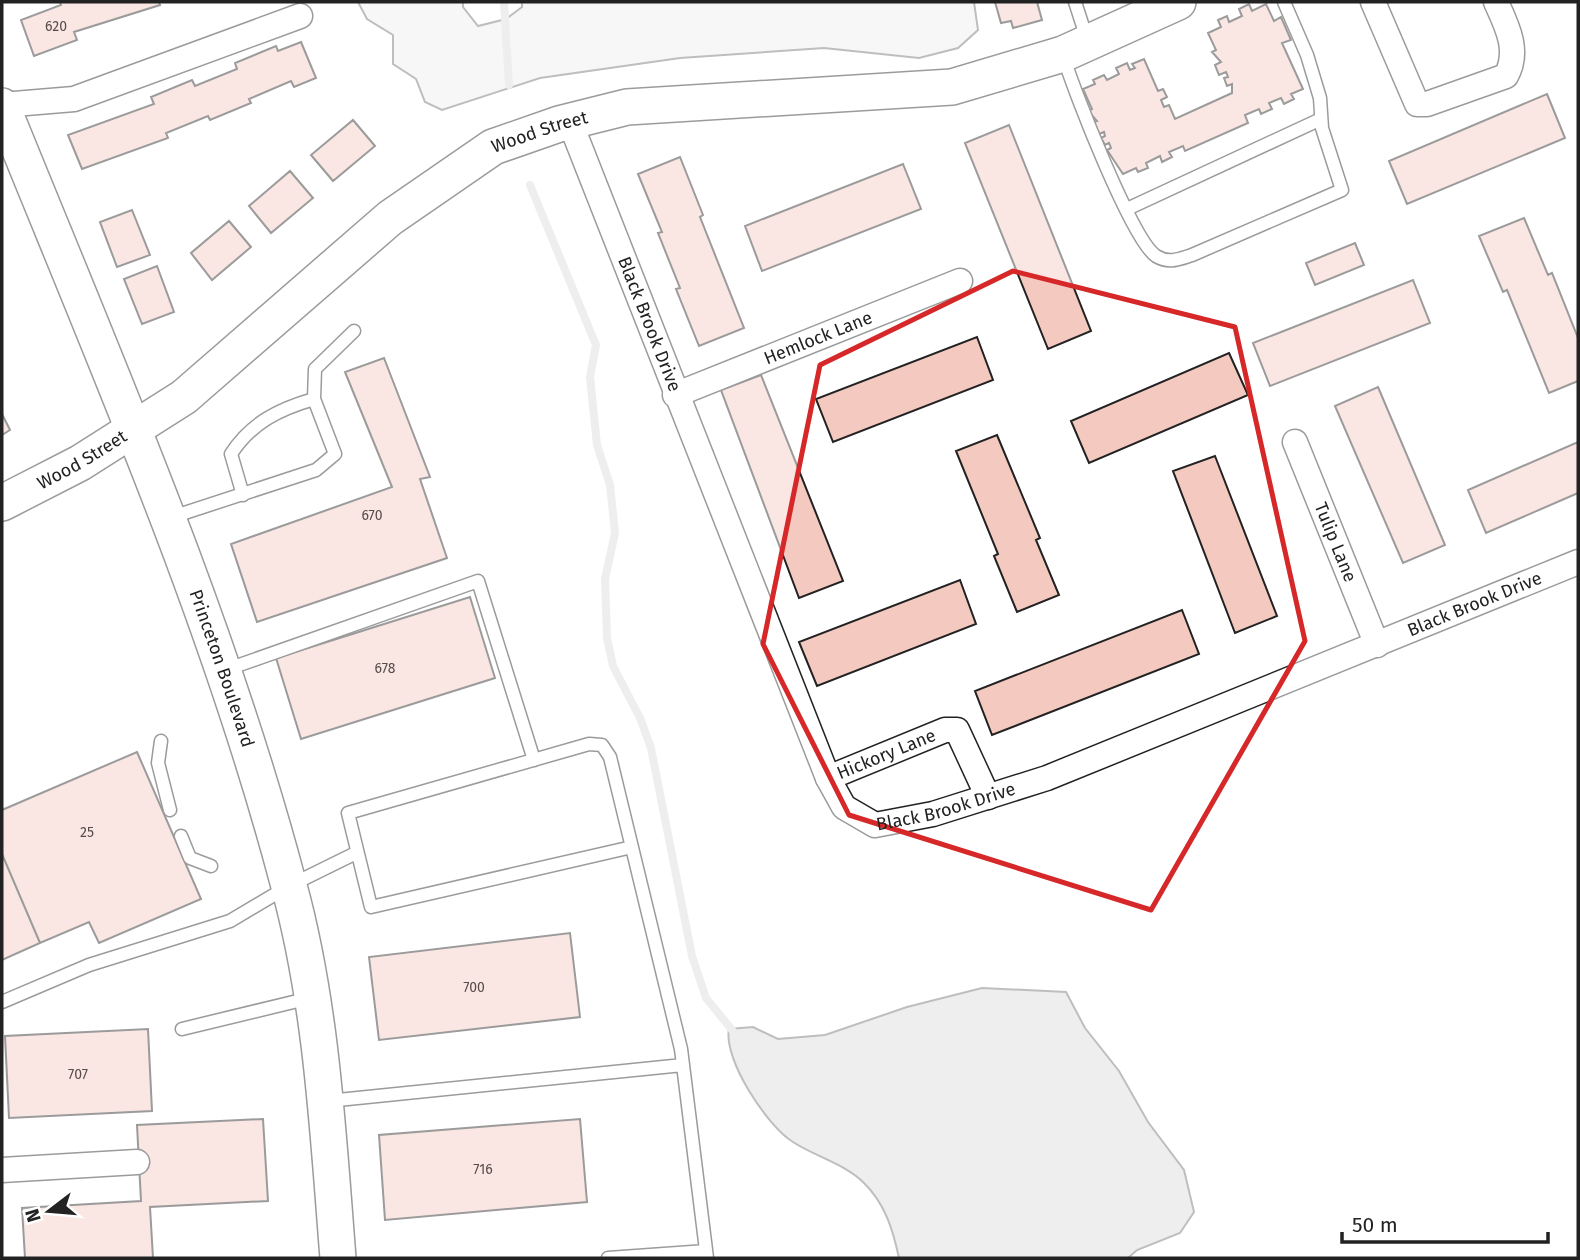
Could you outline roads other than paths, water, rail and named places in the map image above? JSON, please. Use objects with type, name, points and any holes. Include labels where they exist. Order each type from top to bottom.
[{"type":"main road","name":"Wood Street","points":[[2,503],[80,463],[184,397],[390,218],[493,148],[570,122],[627,107],[952,87],[1076,48],[1178,2]]},
{"type":"main road","name":"Princeton Boulevard","points":[[2,106],[168,518],[222,671],[289,886],[310,998],[325,1102],[338,1258]]},
{"type":"street","points":[[1373,2],[1417,104],[1427,104],[1506,76],[1511,67],[1513,48],[1496,2]]},
{"type":"street","points":[[2,106],[74,99],[300,16]]},
{"type":"street","name":"Black Brook Drive","points":[[570,122],[675,395],[828,778],[844,807],[876,825],[933,814],[1047,778],[1578,562]]},
{"type":"street","name":"Hemlock Lane","points":[[675,395],[960,281]]},
{"type":"street","name":"Tulip Lane","points":[[1295,442],[1377,645]]},
{"type":"street","name":"Hickory Lane","points":[[828,778],[945,730],[957,730],[988,796]]},
{"type":"street","points":[[2,1170],[138,1162]]},
{"type":"lane","points":[[1074,2],[1076,48],[1073,88],[1127,209],[1154,255],[1169,262],[1192,256],[1342,190],[1321,119],[1320,98],[1307,55],[1284,2]]},
{"type":"lane","points":[[1127,209],[1321,119]]},
{"type":"lane","points":[[168,518],[316,470],[335,454],[314,399],[315,369],[354,331]]},
{"type":"lane","points":[[243,495],[231,454],[244,434],[283,407],[314,399]]},
{"type":"lane","points":[[222,671],[478,580],[534,760]]},
{"type":"lane","points":[[160,741],[158,763],[170,810]]},
{"type":"lane","points":[[608,1258],[707,1255],[683,1065],[632,847],[610,757],[602,745],[589,744],[348,813],[371,907],[632,847]]},
{"type":"lane","points":[[181,836],[191,858],[211,866]]},
{"type":"lane","points":[[2,1002],[89,965],[230,921],[289,886],[356,853]]},
{"type":"lane","points":[[182,1029],[310,998]]},
{"type":"lane","points":[[325,1102],[683,1065]]},
{"type":"waterway","points":[[504,2],[509,85]]},
{"type":"waterway","points":[[530,185],[596,345],[590,377],[597,445],[610,485],[615,533],[605,579],[607,638],[613,666],[640,718],[651,748],[692,956],[706,998],[737,1036]]}]
